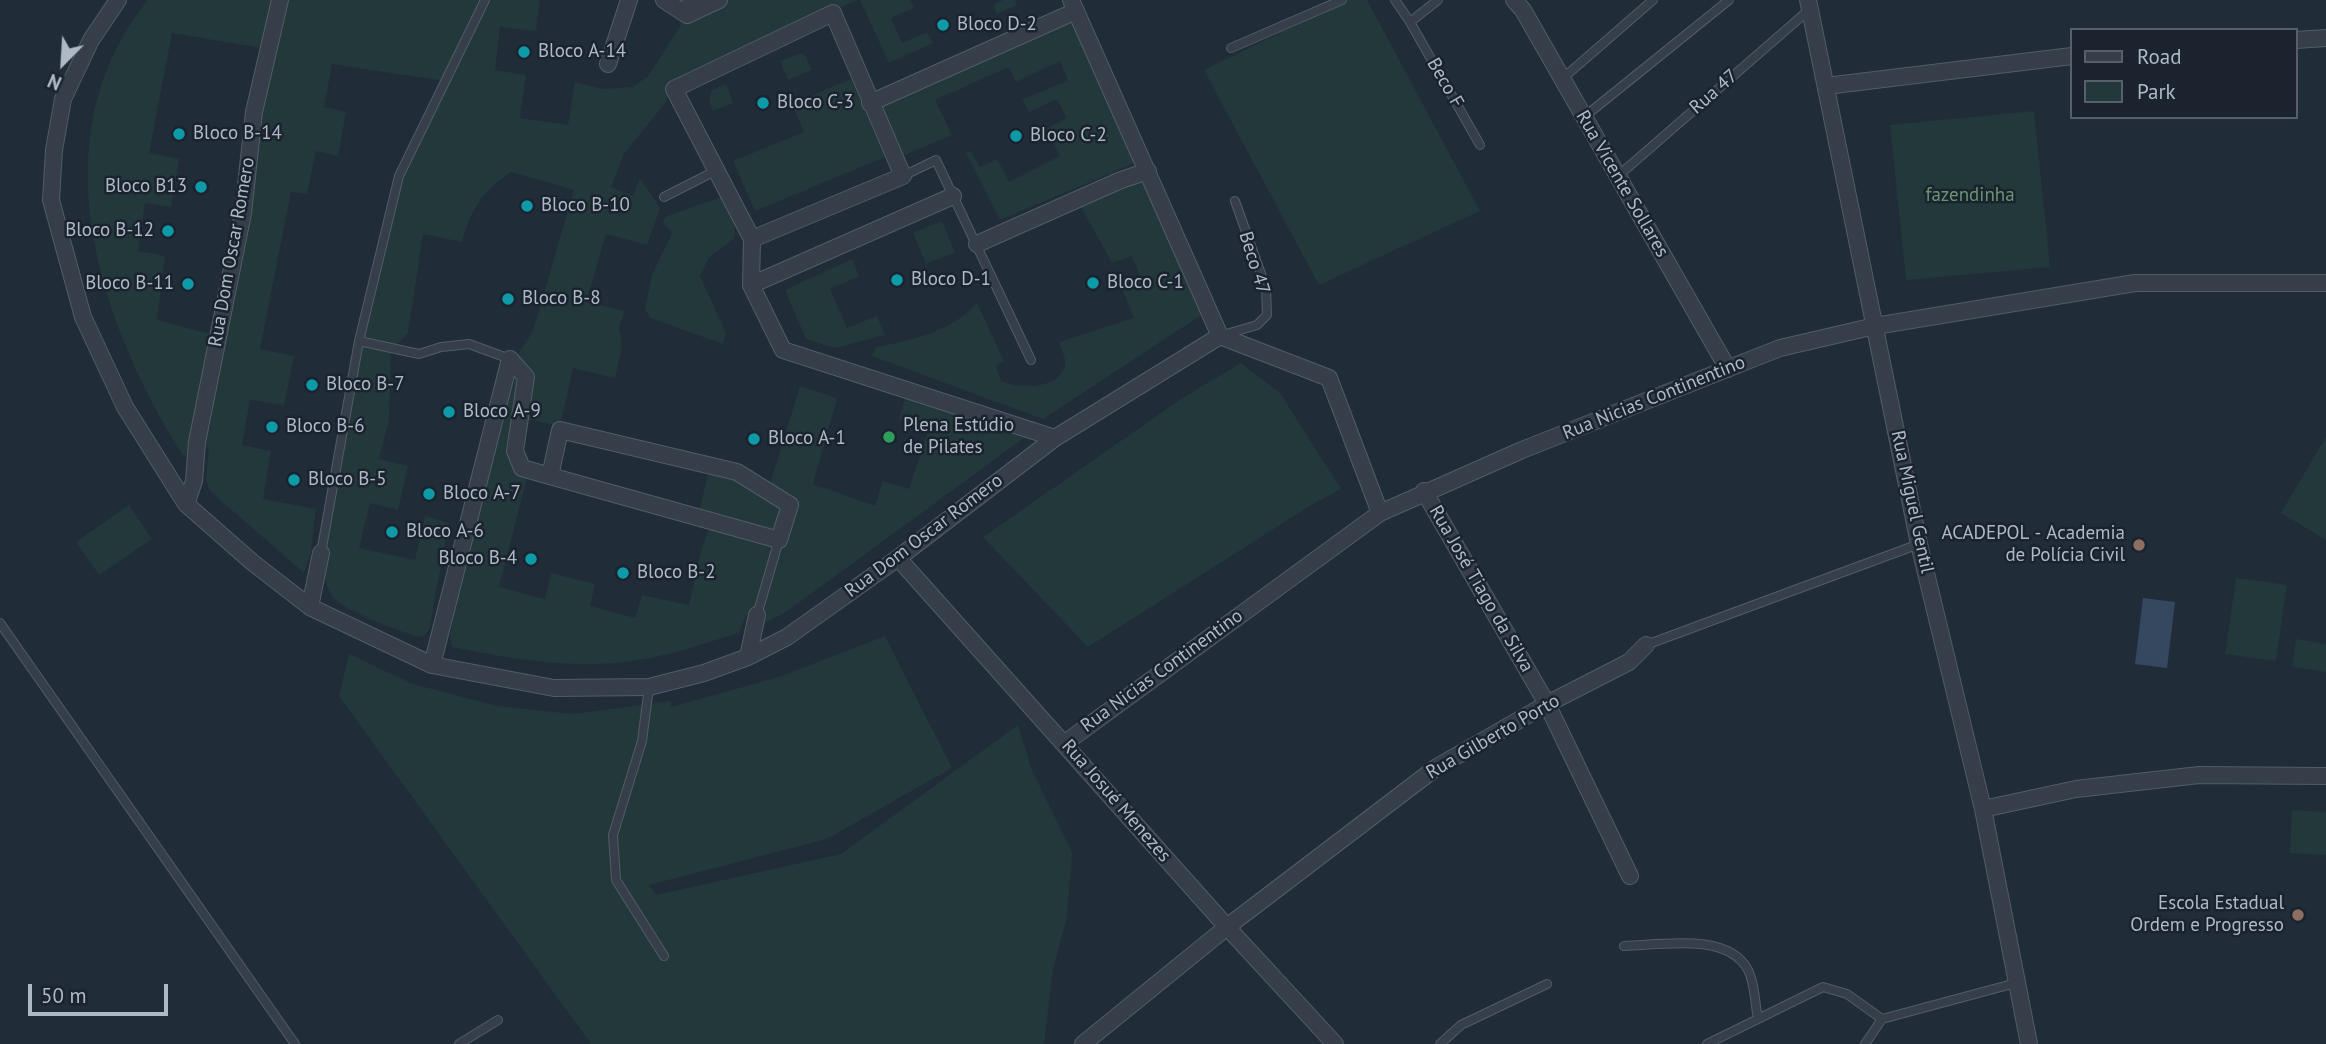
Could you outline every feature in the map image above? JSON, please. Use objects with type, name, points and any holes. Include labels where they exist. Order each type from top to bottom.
[{"type":"street","name":"Rua Dom Oscar Romero","points":[[118,0],[91,40],[63,100],[54,150],[51,200],[83,317],[125,407],[186,504],[252,562],[310,607],[432,665],[554,688],[649,687],[704,673],[748,657],[787,637],[898,558],[1055,438],[1220,336]]},
{"type":"street","name":"Rua Dom Oscar Romero","points":[[186,504],[194,481],[197,443],[243,212],[254,112],[280,0]]},
{"type":"street","points":[[608,64],[629,0]]},
{"type":"street","points":[[664,0],[689,7],[719,0]]},
{"type":"street","name":"Rua Vicente Sollares","points":[[1524,3],[1562,79],[1728,369]]},
{"type":"street","name":"Rua Miguel Gentil","points":[[1809,4],[1919,544],[1983,809],[2029,1044]]},
{"type":"street","points":[[870,103],[1073,5],[1220,336],[1329,378],[1380,513]]},
{"type":"street","points":[[752,239],[902,176],[833,13],[674,89],[752,239],[751,285],[783,351],[1055,438]]},
{"type":"street","points":[[2298,40],[2326,38]]},
{"type":"street","points":[[1826,86],[2070,56]]},
{"type":"street","points":[[977,244],[1121,180],[1148,171]]},
{"type":"street","points":[[751,285],[953,196]]},
{"type":"street","name":"Rua Nicias Continentino","points":[[1065,743],[1380,513],[1424,491],[1780,348],[1875,326],[2135,283],[2326,283]]},
{"type":"street","points":[[510,359],[526,377],[515,451],[522,468],[550,476],[779,540],[790,505],[737,472],[560,430],[550,476]]},
{"type":"street","points":[[432,665],[510,359]]},
{"type":"street","name":"Rua José Tiago da Silva","points":[[1424,491],[1547,704],[1630,876]]},
{"type":"street","points":[[310,607],[321,553]]},
{"type":"street","name":"Rua Josué Menezes","points":[[898,558],[1328,1042]]},
{"type":"street","points":[[748,657],[757,615]]},
{"type":"street","name":"Rua Gilberto Porto","points":[[1083,1044],[1227,927],[1437,767],[1547,704],[1629,662],[1646,645]]},
{"type":"street","points":[[1983,809],[2077,789],[2199,775],[2326,776]]},
{"type":"lane","points":[[321,553],[359,341],[399,176],[485,0]]},
{"type":"lane","points":[[1231,48],[1342,0]]},
{"type":"lane","name":"Beco F","points":[[1395,0],[1480,145]]},
{"type":"lane","points":[[1409,22],[1438,0]]},
{"type":"lane","points":[[1562,79],[1653,0]]},
{"type":"lane","points":[[1584,117],[1730,0]]},
{"type":"lane","name":"Rua 47","points":[[1618,176],[1809,4]]},
{"type":"lane","points":[[902,176],[936,160],[1031,360]]},
{"type":"lane","points":[[664,197],[716,170]]},
{"type":"lane","name":"Beco 47","points":[[1220,336],[1257,325],[1266,315],[1266,288],[1235,201]]},
{"type":"lane","points":[[359,341],[419,354],[441,347],[469,344],[510,359]]},
{"type":"lane","points":[[757,615],[779,540]]},
{"type":"lane","name":"Rua Gilberto Porto","points":[[1646,645],[1919,544]]},
{"type":"lane","points":[[0,623],[295,1044]]},
{"type":"lane","points":[[649,687],[642,741],[613,835],[616,880],[664,956]]},
{"type":"lane","points":[[1624,946],[1703,944],[1735,954],[1749,971],[1758,1019]]},
{"type":"lane","points":[[1865,1044],[1882,1019],[2016,983]]},
{"type":"lane","points":[[1440,1044],[1461,1025],[1547,984]]},
{"type":"lane","points":[[1707,1044],[1823,988],[1847,994],[1882,1019]]},
{"type":"lane","points":[[459,1044],[498,1020]]},
{"type":"green space","points":[[148,0],[540,0],[536,31],[500,27],[495,70],[526,75],[520,118],[568,125],[575,82],[602,89],[633,87],[649,75],[687,15],[719,0],[857,0],[671,86],[666,102],[624,154],[611,187],[633,196],[640,178],[660,208],[647,245],[606,234],[586,302],[625,311],[619,327],[622,347],[615,378],[573,368],[560,426],[525,419],[515,451],[529,470],[499,587],[545,599],[551,573],[595,584],[590,606],[635,618],[642,595],[689,605],[701,551],[712,521],[698,517],[710,466],[768,491],[800,386],[837,398],[813,484],[875,506],[883,481],[909,489],[929,429],[899,419],[906,395],[1023,435],[1024,438],[786,612],[762,624],[765,615],[746,615],[739,633],[657,657],[597,664],[524,660],[452,647],[450,637],[453,621],[442,618],[514,360],[533,331],[574,190],[511,172],[492,186],[479,202],[469,220],[462,242],[423,234],[408,333],[391,350],[389,420],[379,459],[408,466],[398,510],[370,503],[359,548],[415,560],[425,516],[449,523],[429,629],[424,636],[417,637],[372,620],[347,608],[332,596],[321,553],[359,341],[399,176],[444,81],[332,64],[324,107],[346,112],[338,156],[316,151],[307,194],[291,192],[260,349],[294,356],[284,405],[250,400],[242,445],[271,451],[263,499],[316,509],[311,551],[304,573],[210,491],[206,480],[209,447],[189,440],[187,455],[184,457],[153,405],[127,348],[106,290],[92,230],[88,169],[94,110],[114,53]],"holes":[[[172,33],[267,49],[218,336],[157,320],[165,256],[138,251],[145,203],[171,207],[179,159],[149,153]]]},
{"type":"green space","points":[[860,0],[910,0],[914,8],[891,18],[902,43],[927,32],[933,43],[889,63]]},
{"type":"green space","points":[[1003,0],[1015,0],[1017,5],[997,14],[993,5]]},
{"type":"green space","points":[[1347,0],[1367,0],[1480,211],[1319,285],[1204,70]]},
{"type":"green space","points":[[1073,22],[1135,163],[1000,220],[966,153],[971,151],[980,167],[997,159],[1009,182],[1060,156],[1046,129],[1067,118],[1057,99],[1029,112],[1022,100],[1068,80],[1060,61],[1016,82],[1009,67],[935,100],[952,135],[895,159],[870,103]]},
{"type":"green space","points":[[801,53],[805,55],[812,70],[788,80],[780,61]]},
{"type":"green space","points":[[851,79],[885,157],[755,211],[733,161],[804,132],[792,104]]},
{"type":"green space","points":[[726,84],[733,103],[713,111],[709,100],[712,90]]},
{"type":"green space","name":"fazendinha","points":[[2034,111],[2050,267],[1906,280],[1890,125]]},
{"type":"green space","points":[[1142,176],[1203,314],[1043,419],[872,356],[876,347],[903,342],[944,328],[977,303],[1004,361],[996,366],[1001,381],[1028,386],[1056,379],[1065,364],[1059,342],[1134,318],[1120,284],[1140,276],[1132,256],[1112,263],[1077,199]]},
{"type":"green space","points":[[723,196],[736,213],[734,238],[708,259],[700,276],[726,333],[723,344],[650,318],[645,309],[652,275],[672,233],[663,223],[665,217]]},
{"type":"green space","points":[[942,221],[955,252],[926,264],[913,233]]},
{"type":"green space","points":[[852,259],[859,276],[830,289],[847,328],[877,316],[885,335],[835,348],[806,339],[785,290]]},
{"type":"green space","points":[[1241,363],[1280,393],[1341,489],[1313,504],[1088,647],[983,537],[1181,399]]},
{"type":"green space","points":[[2326,437],[2326,540],[2281,513]]},
{"type":"green space","points":[[129,505],[152,539],[99,575],[76,542]]},
{"type":"green space","points":[[2236,578],[2287,585],[2276,661],[2225,654]]},
{"type":"green space","points":[[885,636],[952,768],[827,839],[649,885],[656,895],[841,854],[1018,725],[1031,768],[1072,852],[1067,917],[1053,969],[1044,1044],[591,1044],[339,696],[349,654],[413,684],[497,706],[573,714],[671,701],[671,707],[779,677]]},
{"type":"green space","points":[[2296,639],[2326,644],[2326,672],[2292,667]]},
{"type":"green space","points":[[2292,810],[2326,812],[2326,855],[2290,853]]},
{"type":"water","points":[[2143,598],[2175,602],[2167,668],[2135,664]]},
{"type":"place","name":"Bloco D-2","points":[[943,25]]},
{"type":"place","name":"Bloco A-14","points":[[524,52]]},
{"type":"place","name":"Bloco C-3","points":[[763,103]]},
{"type":"place","name":"Bloco B-14","points":[[179,134]]},
{"type":"place","name":"Bloco C-2","points":[[1016,136]]},
{"type":"place","name":"Bloco B13","points":[[201,187]]},
{"type":"place","name":"Bloco B-10","points":[[527,206]]},
{"type":"place","name":"Bloco B-12","points":[[168,231]]},
{"type":"place","name":"Bloco D-1","points":[[897,280]]},
{"type":"place","name":"Bloco C-1","points":[[1093,283]]},
{"type":"place","name":"Bloco B-11","points":[[188,284]]},
{"type":"place","name":"Bloco B-8","points":[[508,299]]},
{"type":"place","name":"Bloco B-7","points":[[312,385]]},
{"type":"place","name":"Bloco A-9","points":[[449,412]]},
{"type":"place","name":"Bloco B-6","points":[[272,427]]},
{"type":"place","name":"Plena Estúdio de Pilates","points":[[889,437]]},
{"type":"place","name":"Bloco A-1","points":[[754,439]]},
{"type":"place","name":"Bloco B-5","points":[[294,480]]},
{"type":"place","name":"Bloco A-7","points":[[429,494]]},
{"type":"place","name":"Bloco A-6","points":[[392,532]]},
{"type":"place","name":"ACADEPOL - Academia de Polícia Civil","points":[[2139,545]]},
{"type":"place","name":"Bloco B-4","points":[[531,559]]},
{"type":"place","name":"Bloco B-2","points":[[623,573]]},
{"type":"place","name":"Escola Estadual Ordem e Progresso","points":[[2298,915]]}]
